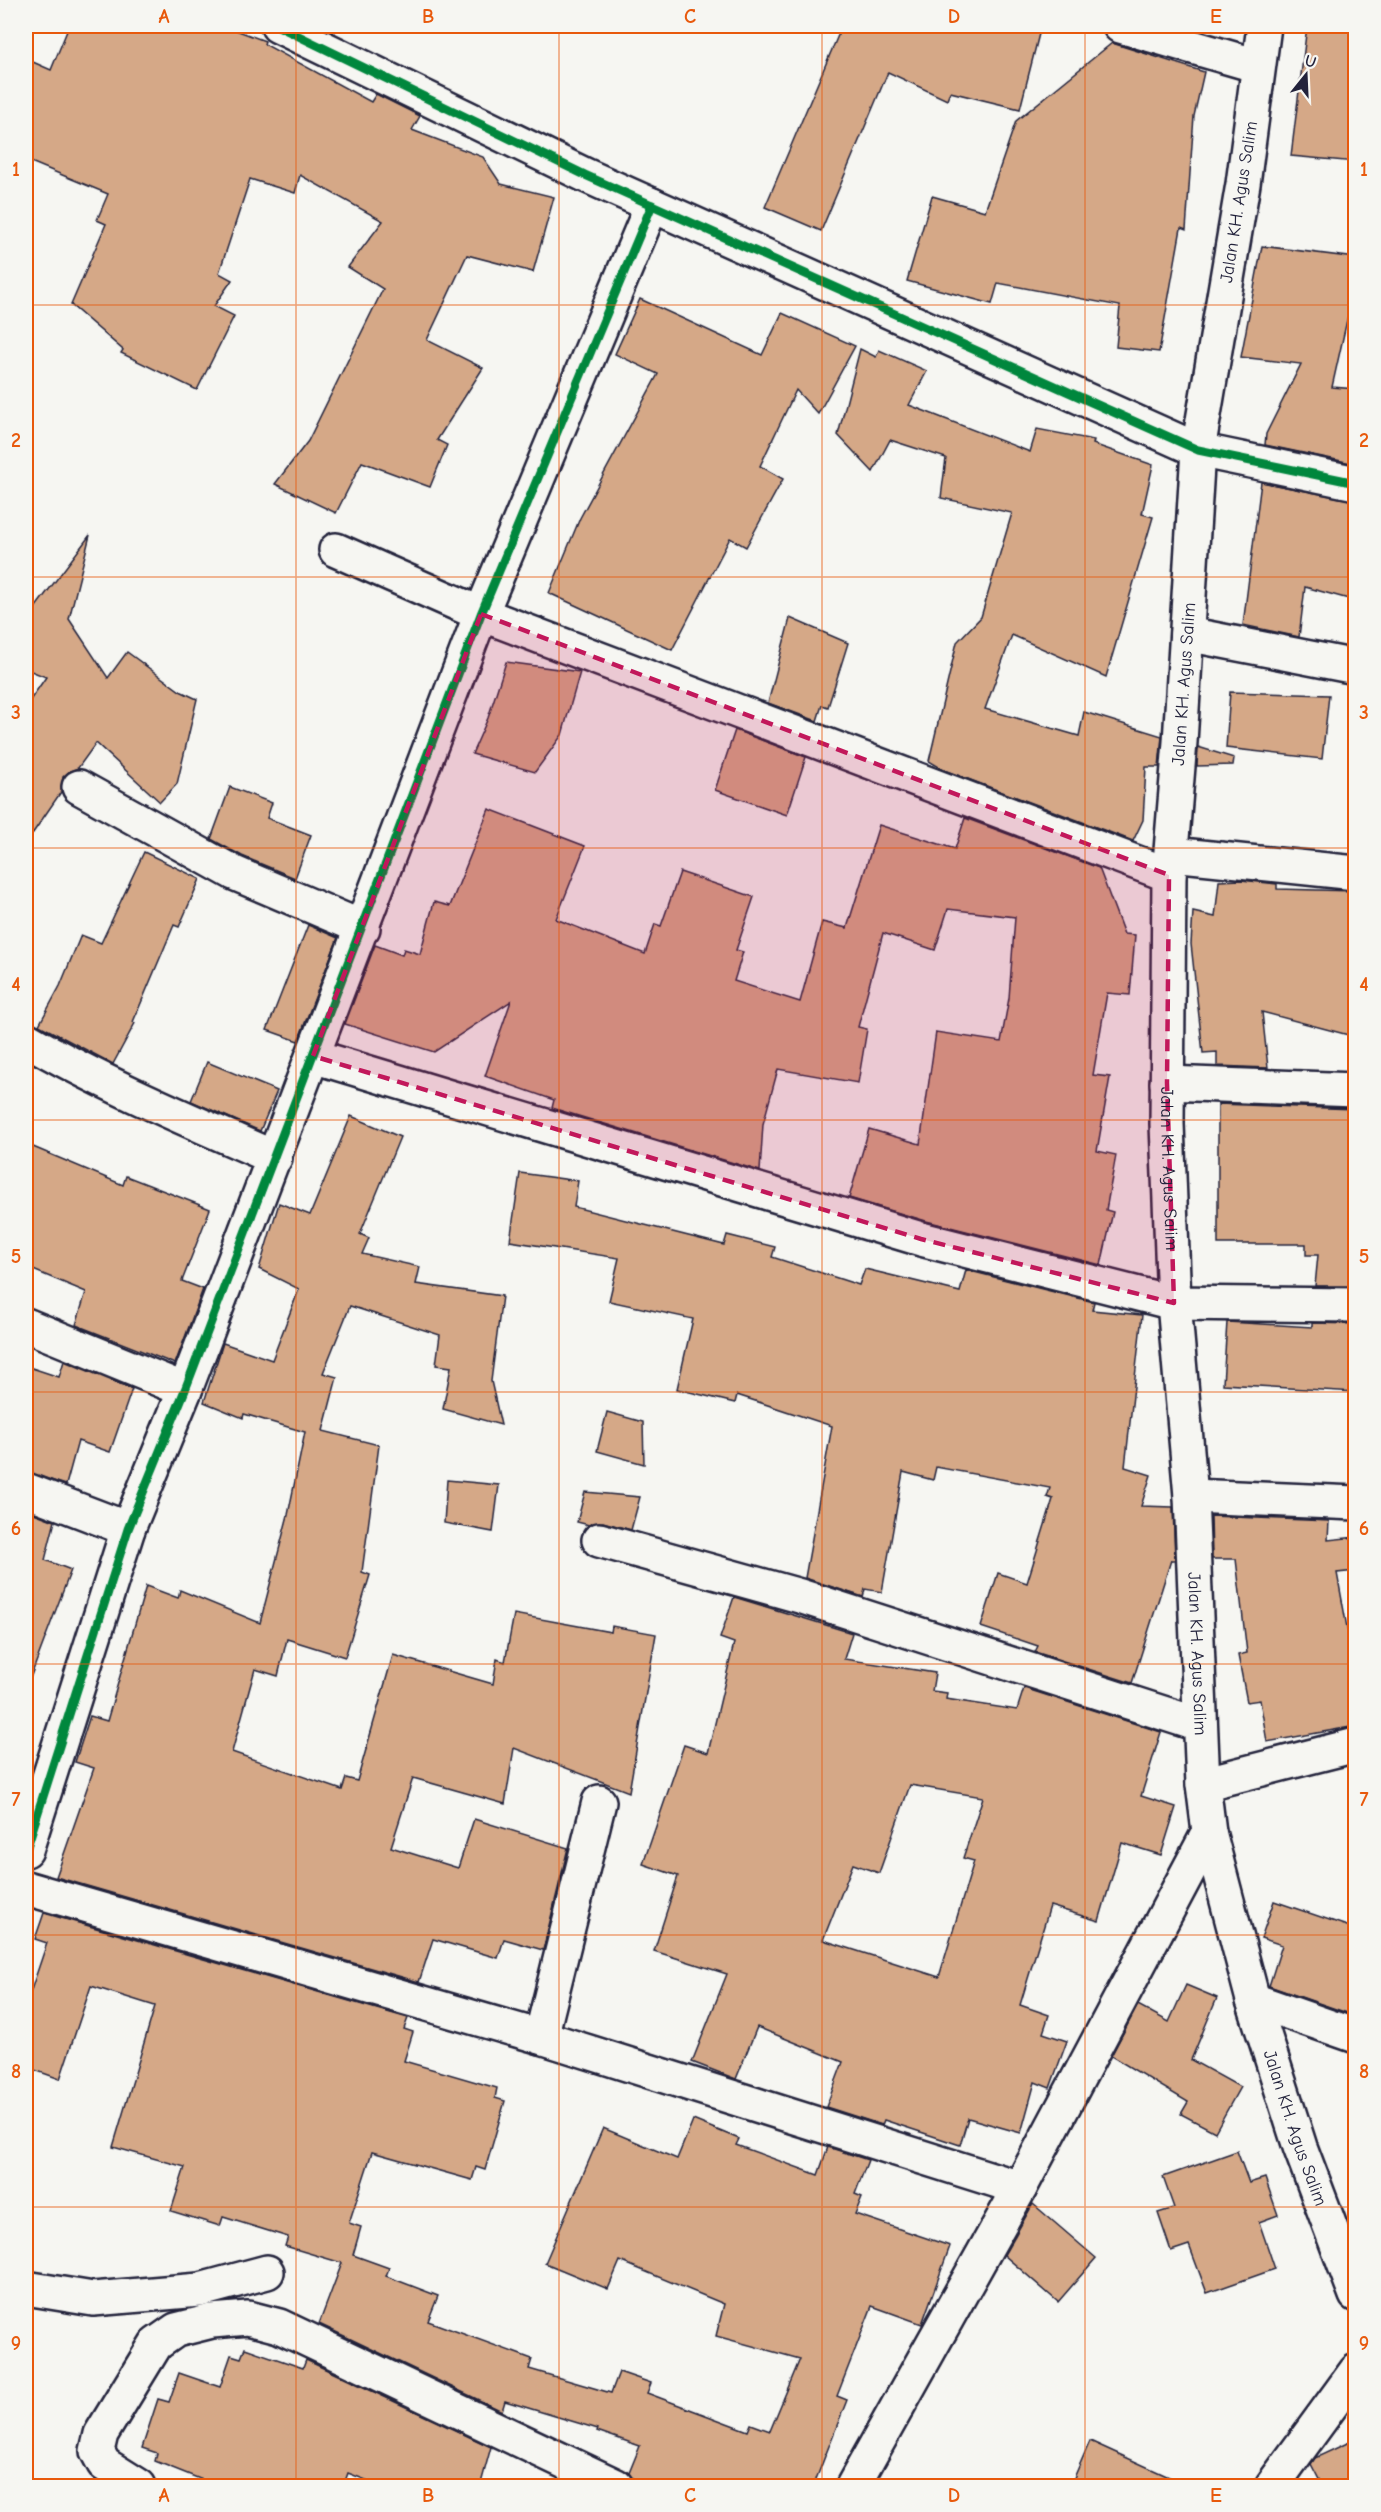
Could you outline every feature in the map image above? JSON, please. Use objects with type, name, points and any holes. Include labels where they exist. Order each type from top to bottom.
[{"type":"street","points":[[278,26],[585,175],[1198,450],[1356,483]]},
{"type":"street","points":[[1120,26],[1258,66]]},
{"type":"street","name":"Jalan KH. Agus Salim","points":[[1264,26],[1243,184],[1198,450],[1170,864],[1167,1083],[1174,1303],[1191,1496],[1203,1784],[1209,1832],[1253,2000],[1300,2147],[1356,2295]]},
{"type":"street","points":[[26,1850],[128,1529],[185,1390],[481,614],[652,205]]},
{"type":"street","points":[[336,550],[481,614],[1170,864],[1356,873]]},
{"type":"street","points":[[1187,634],[1356,667]]},
{"type":"street","points":[[79,787],[234,873],[363,928]]},
{"type":"street","points":[[26,1039],[59,1059],[274,1158]]},
{"type":"street","points":[[313,1056],[921,1239],[1174,1303],[1356,1305]]},
{"type":"street","points":[[1167,1083],[1356,1090]]},
{"type":"street","points":[[26,1325],[185,1390]]},
{"type":"street","points":[[26,1490],[128,1529]]},
{"type":"street","points":[[1191,1496],[1356,1503]]},
{"type":"street","points":[[599,1540],[800,1596],[1200,1725]]},
{"type":"street","points":[[1203,1784],[1356,1744]]},
{"type":"street","points":[[541,2037],[599,1802]]},
{"type":"street","points":[[853,2487],[1020,2188],[1209,1832]]},
{"type":"street","points":[[26,1888],[541,2037],[1020,2188]]},
{"type":"street","points":[[1253,2000],[1356,2036]]},
{"type":"street","points":[[26,2288],[93,2299],[200,2290],[267,2272]]},
{"type":"street","points":[[139,2487],[104,2464],[97,2451],[101,2434],[156,2344],[176,2330],[212,2321],[249,2318],[279,2326],[616,2487]]},
{"type":"street","points":[[1272,2487],[1356,2371]]},
{"type":"highlighted area","points":[[481,614],[1169,875],[1167,1083],[1174,1303],[921,1239],[313,1056]]},
{"type":"building","points":[[69,26],[225,26],[265,41],[264,44],[371,102],[376,94],[420,116],[412,130],[483,157],[501,184],[554,197],[533,272],[467,255],[427,340],[483,368],[437,440],[447,445],[430,487],[362,462],[336,513],[275,484],[308,441],[383,289],[348,267],[383,221],[300,175],[295,193],[250,179],[219,273],[232,280],[214,306],[234,316],[197,390],[121,353],[123,350],[71,305],[106,224],[97,220],[108,194],[26,160],[26,59],[51,70]]},
{"type":"building","points":[[842,26],[1041,26],[1020,109],[950,92],[947,100],[888,72],[821,231],[765,207]]},
{"type":"building","points":[[1307,26],[1356,26],[1356,162],[1291,156]]},
{"type":"building","points":[[1112,43],[1204,72],[1194,116],[1186,230],[1181,228],[1159,352],[1116,347],[1120,306],[998,283],[992,304],[907,281],[932,196],[985,211],[1016,121]]},
{"type":"building","points":[[1262,246],[1356,258],[1356,302],[1351,302],[1332,387],[1356,389],[1356,464],[1265,445],[1266,434],[1301,364],[1241,357]]},
{"type":"building","points":[[640,299],[762,355],[782,313],[855,346],[818,414],[796,390],[760,466],[783,479],[746,547],[730,538],[672,650],[549,593],[580,518],[658,374],[615,354]]},
{"type":"building","points":[[860,349],[876,357],[879,350],[927,371],[909,405],[1030,452],[1037,429],[1094,440],[1093,444],[1153,465],[1142,514],[1153,517],[1106,677],[1012,635],[985,709],[1079,736],[1084,712],[1162,736],[1159,767],[1146,767],[1143,820],[1133,841],[944,770],[929,761],[957,642],[981,617],[1012,513],[941,498],[946,458],[890,440],[873,472],[838,435]]},
{"type":"building","points":[[1261,482],[1356,501],[1356,601],[1305,587],[1299,637],[1243,625]]},
{"type":"building","points":[[90,535],[69,619],[108,678],[127,652],[180,691],[197,699],[177,784],[160,802],[96,743],[78,768],[63,777],[61,792],[26,843],[26,706],[46,677],[26,669],[26,620]]},
{"type":"building","points":[[790,618],[848,643],[828,707],[822,705],[817,721],[768,703]]},
{"type":"building","points":[[506,662],[580,672],[562,735],[535,772],[472,754],[488,718]]},
{"type":"building","points":[[1230,692],[1329,695],[1322,759],[1226,748]]},
{"type":"building","points":[[735,730],[806,757],[787,815],[715,790]]},
{"type":"building","points":[[1198,747],[1234,758],[1233,765],[1197,766]]},
{"type":"building","points":[[230,787],[272,803],[267,818],[311,835],[295,878],[242,856],[211,839]]},
{"type":"building","points":[[489,809],[585,846],[556,919],[645,954],[655,924],[661,926],[680,872],[754,897],[736,950],[743,952],[734,981],[800,1002],[822,922],[847,928],[879,825],[955,849],[965,818],[1099,868],[1124,934],[1135,935],[1130,995],[1107,993],[1093,1075],[1110,1077],[1097,1151],[1116,1155],[1106,1210],[1113,1212],[1101,1265],[926,1221],[849,1198],[869,1129],[920,1144],[936,1032],[1001,1042],[1009,998],[1015,917],[948,909],[935,950],[883,933],[858,1027],[867,1029],[858,1083],[778,1069],[763,1124],[760,1171],[552,1108],[554,1100],[485,1076],[511,1001],[434,1052],[345,1024],[375,945],[402,955],[404,949],[420,954],[434,902],[450,906]]},
{"type":"building","points":[[144,852],[200,879],[179,927],[174,925],[133,1022],[135,1023],[113,1064],[39,1025],[60,986],[81,935],[101,943]]},
{"type":"building","points":[[1241,880],[1277,884],[1277,889],[1356,891],[1356,1037],[1262,1012],[1268,1068],[1217,1066],[1217,1052],[1203,1053],[1191,944],[1193,912],[1215,917],[1219,881]]},
{"type":"building","points":[[308,925],[338,938],[298,1041],[267,1030]]},
{"type":"building","points":[[207,1062],[277,1091],[260,1131],[191,1101]]},
{"type":"building","points":[[1218,1104],[1356,1109],[1356,1185],[1352,1185],[1353,1286],[1315,1286],[1318,1255],[1306,1255],[1306,1244],[1218,1244]]},
{"type":"building","points":[[351,1116],[400,1137],[360,1234],[369,1238],[362,1254],[420,1267],[416,1284],[502,1296],[491,1381],[501,1425],[443,1409],[451,1367],[436,1365],[440,1335],[350,1306],[323,1373],[337,1377],[323,1431],[379,1445],[362,1572],[370,1575],[345,1657],[287,1639],[278,1676],[255,1669],[232,1752],[342,1790],[346,1778],[357,1781],[393,1655],[493,1684],[497,1659],[505,1662],[514,1614],[611,1632],[612,1626],[656,1634],[629,1792],[514,1748],[505,1804],[413,1778],[391,1847],[458,1868],[474,1819],[568,1848],[543,1950],[504,1939],[498,1958],[433,1939],[419,1982],[56,1877],[94,1768],[75,1762],[90,1716],[107,1721],[146,1586],[178,1598],[180,1590],[260,1623],[288,1515],[305,1432],[244,1414],[243,1418],[204,1402],[223,1343],[272,1360],[299,1289],[259,1269],[279,1203],[310,1215]]},
{"type":"building","points":[[26,1144],[123,1185],[126,1176],[210,1209],[182,1281],[203,1289],[175,1364],[76,1325],[86,1292],[26,1267]]},
{"type":"building","points":[[520,1173],[578,1181],[574,1207],[724,1245],[727,1235],[775,1247],[772,1257],[859,1285],[865,1269],[960,1292],[966,1270],[1094,1302],[1092,1310],[1142,1315],[1125,1467],[1151,1475],[1141,1506],[1173,1507],[1175,1560],[1171,1560],[1132,1683],[1035,1652],[1038,1646],[981,1627],[998,1573],[1027,1583],[1053,1499],[1047,1497],[1050,1488],[936,1467],[933,1480],[903,1472],[882,1592],[865,1589],[863,1597],[805,1578],[832,1426],[737,1395],[735,1403],[677,1389],[693,1319],[609,1301],[619,1258],[510,1241]]},
{"type":"building","points":[[1227,1322],[1312,1327],[1312,1323],[1356,1324],[1356,1392],[1223,1384]]},
{"type":"building","points":[[64,1361],[132,1389],[110,1452],[78,1441],[66,1485],[26,1472],[26,1366],[59,1377]]},
{"type":"building","points":[[607,1412],[643,1422],[644,1464],[597,1451]]},
{"type":"building","points":[[447,1480],[499,1485],[493,1532],[444,1523]]},
{"type":"building","points":[[585,1492],[640,1497],[631,1530],[603,1522],[589,1525],[577,1522]]},
{"type":"building","points":[[26,1510],[55,1521],[45,1560],[71,1570],[29,1681],[26,1681]]},
{"type":"building","points":[[1211,1516],[1329,1521],[1328,1540],[1356,1537],[1356,1571],[1337,1573],[1356,1677],[1356,1726],[1267,1742],[1260,1700],[1247,1702],[1238,1655],[1247,1653],[1236,1559],[1212,1559]]},
{"type":"building","points":[[734,1597],[852,1633],[844,1659],[935,1673],[932,1691],[947,1693],[946,1699],[1017,1710],[1024,1688],[1161,1732],[1141,1796],[1176,1807],[1161,1855],[1122,1843],[1099,1921],[1050,1906],[1020,2005],[1049,2015],[1043,2033],[1067,2041],[1050,2088],[1035,2082],[1021,2133],[968,2118],[960,2145],[884,2120],[882,2125],[826,2107],[843,2062],[757,2027],[736,2079],[692,2062],[727,1974],[654,1951],[678,1876],[643,1864],[684,1745],[708,1753],[734,1643],[720,1638]],"holes":[[[910,1785],[983,1797],[963,1858],[974,1861],[939,1977],[823,1940],[853,1864],[879,1873]]]},
{"type":"building","points":[[1274,1901],[1356,1929],[1356,2016],[1269,1986],[1282,1945],[1261,1938]]},
{"type":"building","points":[[44,1913],[408,2018],[404,2029],[413,2032],[404,2061],[497,2088],[495,2098],[505,2101],[485,2170],[476,2167],[472,2180],[372,2152],[349,2223],[361,2227],[353,2255],[389,2268],[386,2276],[438,2296],[428,2321],[532,2359],[529,2369],[611,2393],[619,2372],[651,2383],[647,2393],[748,2431],[751,2424],[770,2431],[800,2359],[716,2336],[724,2304],[620,2261],[608,2289],[545,2263],[603,2128],[677,2159],[693,2120],[739,2139],[736,2145],[818,2175],[828,2147],[868,2160],[855,2194],[862,2197],[855,2214],[950,2246],[922,2324],[872,2306],[837,2396],[847,2400],[813,2487],[634,2487],[629,2473],[640,2446],[597,2431],[598,2429],[505,2401],[502,2411],[319,2324],[342,2263],[285,2246],[288,2237],[223,2217],[220,2226],[171,2211],[185,2167],[113,2147],[155,2006],[91,1986],[60,2079],[26,2067],[26,2005],[47,1943],[35,1939]]},
{"type":"building","points":[[1186,1985],[1217,1998],[1191,2060],[1240,2087],[1215,2132],[1181,2114],[1188,2102],[1111,2056],[1138,2005],[1169,2022]]},
{"type":"building","points":[[1237,2151],[1249,2183],[1265,2178],[1278,2215],[1259,2222],[1275,2269],[1207,2293],[1189,2245],[1171,2251],[1158,2213],[1174,2208],[1163,2177]]},
{"type":"building","points":[[1033,2204],[1096,2258],[1058,2302],[1004,2255]]},
{"type":"building","points":[[245,2348],[303,2368],[306,2360],[491,2447],[480,2487],[384,2487],[348,2473],[343,2487],[220,2487],[155,2461],[157,2453],[142,2448],[158,2399],[169,2402],[179,2373],[220,2387],[231,2355],[241,2358]]},
{"type":"building","points":[[1356,2439],[1356,2487],[1323,2487],[1311,2464],[1315,2458]]},
{"type":"building","points":[[1090,2441],[1191,2487],[1070,2487]]},
{"type":"cycle path","points":[[278,26],[585,175],[1198,450],[1356,483]]},
{"type":"cycle path","points":[[26,1850],[128,1529],[185,1390],[481,614],[652,205]]}]
